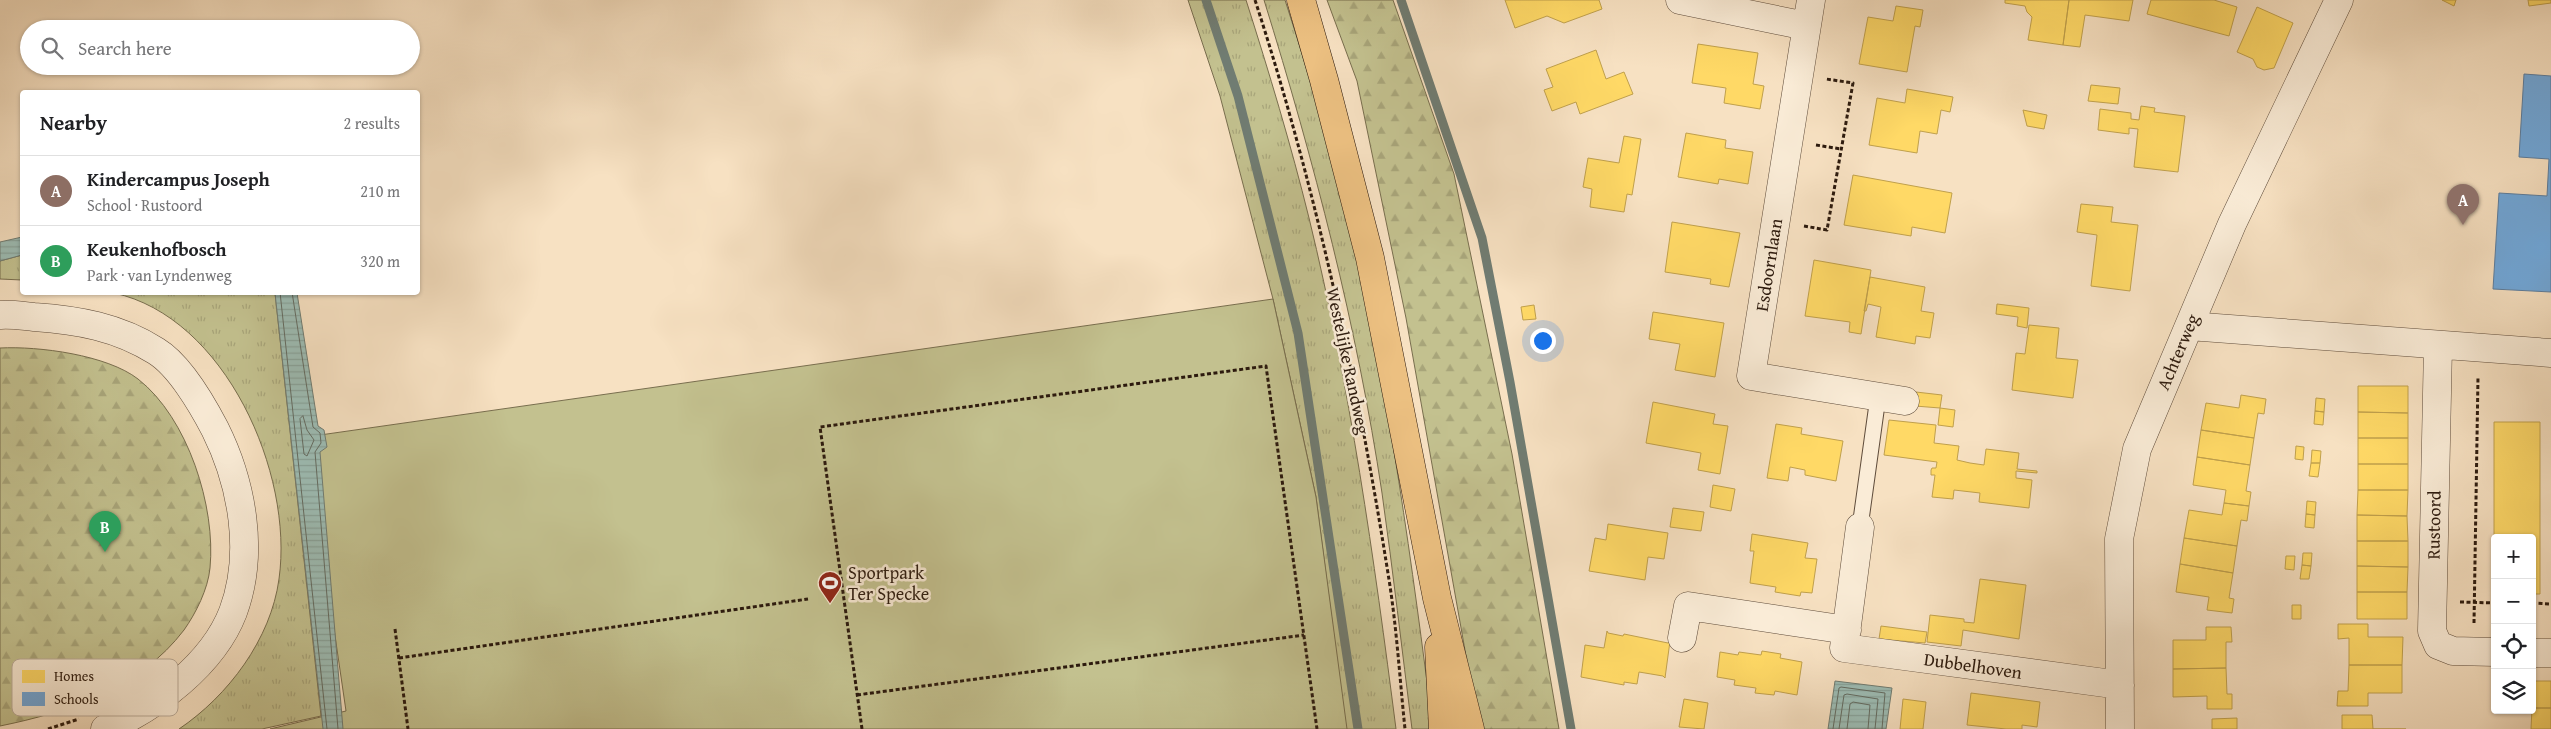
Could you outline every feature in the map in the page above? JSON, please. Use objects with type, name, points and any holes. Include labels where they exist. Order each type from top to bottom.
[{"type":"main road","points":[[1301,0],[1324,80],[1370,258],[1437,598],[1470,729]]},
{"type":"main road","points":[[1437,598],[1443,729]]},
{"type":"street","name":"Esdoornlaan","points":[[1680,0],[1808,13],[1751,376],[1905,401]]},
{"type":"street","name":"Achterweg","points":[[2120,729],[2119,539],[2137,449],[2232,224],[2339,0]]},
{"type":"street","points":[[0,315],[69,320],[115,330],[158,352],[184,378],[209,416],[227,453],[239,499],[244,533],[243,574],[232,613],[210,650],[178,685]]},
{"type":"street","points":[[2188,326],[2449,347],[2551,353]]},
{"type":"street","name":"Rustoord","points":[[2449,347],[2432,631],[2438,645],[2453,651],[2484,652]]},
{"type":"street","name":"Dubbelhoven","points":[[1860,527],[1844,648],[2120,685]]},
{"type":"street","points":[[1682,638],[1688,606],[1847,630]]},
{"type":"street","points":[[2536,653],[2551,653]]},
{"type":"street","points":[[94,724],[134,716]]},
{"type":"lane","points":[[1860,527],[1878,397]]},
{"type":"path","name":"Westelijke Randweg","points":[[1255,0],[1318,216],[1355,383],[1390,588],[1405,729]]},
{"type":"path","points":[[1776,221],[1827,230],[1853,83],[1799,74]]},
{"type":"path","points":[[2449,347],[2479,380],[2484,652]]},
{"type":"path","points":[[862,729],[820,427],[1266,366],[1317,729]]},
{"type":"path","points":[[398,658],[808,599]]},
{"type":"path","points":[[2536,603],[2551,604]]},
{"type":"path","points":[[395,629],[408,729]]},
{"type":"path","points":[[857,695],[1304,635]]},
{"type":"path","points":[[48,729],[94,724]]},
{"type":"green space","points":[[1188,0],[1246,0],[1287,136],[1324,281],[1349,408],[1370,536],[1396,729],[1346,729],[1316,497],[1273,299],[1220,96]]},
{"type":"green space","points":[[1264,0],[1285,0],[1321,118],[1352,237],[1366,298],[1389,420],[1417,605],[1433,729],[1412,729],[1382,493],[1360,368],[1317,183]]},
{"type":"green space","points":[[1327,0],[1393,0],[1454,174],[1512,454],[1559,729],[1479,729],[1406,318],[1357,81]]},
{"type":"green space","points":[[20,256],[20,280],[0,279],[0,261]]},
{"type":"green space","points":[[119,295],[275,295],[321,716],[262,729],[179,729],[197,716],[230,683],[257,644],[267,623],[279,579],[281,537],[275,493],[263,448],[244,405],[219,366],[189,333],[154,308]]},
{"type":"green space","name":"Sportpark Ter Specke","points":[[1273,299],[1316,497],[1347,729],[270,729],[346,711],[306,437]]},
{"type":"green space","points":[[0,348],[53,351],[91,358],[125,371],[138,379],[156,396],[171,416],[184,440],[195,465],[208,518],[211,544],[209,576],[193,616],[184,630],[156,659],[12,659],[12,716],[41,716],[0,726]]},
{"type":"water","points":[[20,237],[20,256],[0,261],[0,242]]},
{"type":"water","points":[[275,295],[297,295],[318,426],[324,430],[327,447],[320,452],[343,729],[323,729]]},
{"type":"water","points":[[1835,681],[1892,688],[1886,729],[1828,729]]},
{"type":"building: Homes","points":[[1505,0],[1599,0],[1602,9],[1564,23],[1547,16],[1515,28]]},
{"type":"building: Homes","points":[[2005,0],[2069,0],[2063,45],[2028,40],[2032,17],[2027,12],[2025,6],[2005,3]]},
{"type":"building: Homes","points":[[2069,0],[2133,0],[2129,21],[2085,15],[2080,47],[2063,45]]},
{"type":"building: Homes","points":[[2151,0],[2214,0],[2237,7],[2229,36],[2147,14]]},
{"type":"building: Homes","points":[[2442,0],[2456,0],[2454,6]]},
{"type":"building: Homes","points":[[2528,0],[2551,0],[2551,3],[2529,6]]},
{"type":"building: Homes","points":[[1896,6],[1923,10],[1920,27],[1915,26],[1907,72],[1859,64],[1868,17],[1893,21]]},
{"type":"building: Homes","points":[[2257,7],[2293,23],[2274,68],[2264,70],[2257,67],[2253,59],[2237,52]]},
{"type":"building: Homes","points":[[1698,44],[1758,53],[1753,84],[1764,86],[1760,109],[1724,103],[1726,88],[1692,83]]},
{"type":"building: Homes","points":[[1596,50],[1606,79],[1624,72],[1633,94],[1580,114],[1576,102],[1552,111],[1544,90],[1553,87],[1546,69]]},
{"type":"building: Homes","points":[[2091,85],[2120,88],[2118,104],[2088,101]]},
{"type":"building: Homes","points":[[1907,89],[1953,97],[1950,112],[1941,110],[1937,134],[1920,131],[1917,153],[1869,145],[1877,98],[1905,103]]},
{"type":"building: Homes","points":[[2141,106],[2155,108],[2154,112],[2185,116],[2178,172],[2134,167],[2138,129],[2129,128],[2129,134],[2098,130],[2100,109],[2131,113],[2131,119],[2139,120]]},
{"type":"building: Homes","points":[[2023,110],[2047,115],[2044,129],[2027,126]]},
{"type":"building: Homes","points":[[1686,133],[1726,140],[1725,148],[1753,152],[1748,184],[1719,179],[1718,184],[1678,177]]},
{"type":"building: Homes","points":[[1624,136],[1641,139],[1632,195],[1627,194],[1624,212],[1590,207],[1592,189],[1583,187],[1588,158],[1619,163]]},
{"type":"building: Homes","points":[[1853,175],[1952,193],[1945,233],[1912,227],[1911,236],[1844,225]]},
{"type":"building: Homes","points":[[2081,204],[2113,207],[2111,222],[2138,225],[2130,291],[2091,286],[2097,235],[2077,232]]},
{"type":"building: Homes","points":[[1672,222],[1740,233],[1729,287],[1710,284],[1711,279],[1665,272]]},
{"type":"building: Homes","points":[[1814,260],[1871,270],[1861,334],[1849,332],[1850,322],[1805,316]]},
{"type":"building: Homes","points":[[1870,277],[1925,287],[1921,311],[1934,313],[1930,338],[1916,336],[1915,344],[1876,337],[1881,307],[1868,304],[1866,311],[1864,311]]},
{"type":"building: Homes","points":[[1997,304],[2029,308],[2027,328],[2017,326],[2018,317],[1996,314]]},
{"type":"building: Homes","points":[[1534,305],[1536,319],[1523,320],[1521,307]]},
{"type":"building: Homes","points":[[1653,312],[1724,323],[1715,377],[1675,370],[1680,344],[1649,339]]},
{"type":"building: Homes","points":[[2029,325],[2059,328],[2056,358],[2078,360],[2073,398],[2012,390],[2016,353],[2025,354]]},
{"type":"building: Homes","points":[[2358,386],[2408,386],[2408,413],[2358,412]]},
{"type":"building: Homes","points":[[1916,392],[1942,395],[1940,408],[1915,406]]},
{"type":"building: Homes","points":[[2241,395],[2266,399],[2264,414],[2258,413],[2254,438],[2201,430],[2206,403],[2239,408]]},
{"type":"building: Homes","points":[[2316,398],[2325,399],[2324,412],[2315,411]]},
{"type":"building: Homes","points":[[1653,402],[1715,414],[1713,424],[1728,426],[1720,474],[1698,470],[1701,453],[1646,443]]},
{"type":"building: Homes","points":[[1940,408],[1955,410],[1953,427],[1938,425]]},
{"type":"building: Homes","points":[[2315,411],[2324,412],[2323,425],[2314,424]]},
{"type":"building: Homes","points":[[2358,412],[2408,413],[2408,438],[2358,438]]},
{"type":"building: Homes","points":[[1889,420],[1936,425],[1934,443],[1959,446],[1957,460],[1984,465],[1986,449],[2019,453],[2017,469],[2037,471],[2037,473],[2016,471],[2016,478],[2032,480],[2029,508],[1979,502],[1980,493],[1954,490],[1953,499],[1932,497],[1935,475],[1931,475],[1931,470],[1936,468],[1937,462],[1884,455]]},
{"type":"building: Homes","points":[[2494,422],[2540,422],[2540,594],[2536,594],[2536,534],[2494,534]]},
{"type":"building: Homes","points":[[1776,424],[1802,428],[1801,434],[1843,441],[1836,481],[1805,475],[1805,470],[1790,467],[1788,481],[1767,478]]},
{"type":"building: Homes","points":[[2201,430],[2254,438],[2250,465],[2197,457]]},
{"type":"building: Homes","points":[[2358,438],[2408,438],[2408,464],[2358,464]]},
{"type":"building: Homes","points":[[2296,446],[2304,447],[2303,460],[2295,459]]},
{"type":"building: Homes","points":[[2312,450],[2321,451],[2320,463],[2311,463]]},
{"type":"building: Homes","points":[[2197,457],[2250,465],[2246,491],[2251,492],[2249,506],[2224,503],[2226,490],[2193,485]]},
{"type":"building: Homes","points":[[2311,463],[2320,463],[2318,477],[2309,476]]},
{"type":"building: Homes","points":[[2358,464],[2408,464],[2408,490],[2358,490]]},
{"type":"building: Homes","points":[[1713,485],[1735,489],[1731,511],[1710,507]]},
{"type":"building: Homes","points":[[2358,490],[2408,490],[2407,516],[2357,515]]},
{"type":"building: Homes","points":[[2307,501],[2316,502],[2315,515],[2306,514]]},
{"type":"building: Homes","points":[[2224,503],[2249,506],[2247,521],[2241,520],[2237,546],[2184,538],[2189,510],[2222,515]]},
{"type":"building: Homes","points":[[1673,508],[1704,512],[1701,531],[1670,527]]},
{"type":"building: Homes","points":[[2306,514],[2315,515],[2314,528],[2305,527]]},
{"type":"building: Homes","points":[[2357,515],[2407,516],[2408,541],[2357,541]]},
{"type":"building: Homes","points":[[1608,524],[1668,533],[1664,559],[1648,557],[1645,580],[1589,571],[1595,538],[1606,540]]},
{"type":"building: Homes","points":[[1752,534],[1808,543],[1805,558],[1817,559],[1812,593],[1801,592],[1800,596],[1775,592],[1776,587],[1750,583],[1754,551],[1750,551]]},
{"type":"building: Homes","points":[[2184,538],[2237,546],[2233,573],[2180,564]]},
{"type":"building: Homes","points":[[2357,541],[2408,541],[2408,567],[2357,566]]},
{"type":"building: Homes","points":[[2303,553],[2312,553],[2311,566],[2302,565]]},
{"type":"building: Homes","points":[[2286,556],[2295,556],[2294,570],[2285,569]]},
{"type":"building: Homes","points":[[2180,564],[2233,573],[2229,598],[2234,599],[2232,613],[2207,610],[2209,597],[2176,592]]},
{"type":"building: Homes","points":[[2302,565],[2311,566],[2309,579],[2300,579]]},
{"type":"building: Homes","points":[[2357,566],[2408,567],[2407,592],[2357,592]]},
{"type":"building: Homes","points":[[1980,579],[2026,585],[2019,639],[1963,630],[1961,646],[1927,642],[1930,615],[1964,619],[1964,622],[1974,623]]},
{"type":"building: Homes","points":[[2357,592],[2407,592],[2407,619],[2357,619]]},
{"type":"building: Homes","points":[[2292,605],[2301,605],[2301,619],[2292,619]]},
{"type":"building: Homes","points":[[2338,624],[2368,624],[2368,637],[2403,637],[2402,665],[2349,665],[2349,638],[2338,639]]},
{"type":"building: Homes","points":[[1881,626],[1927,632],[1925,643],[1879,639]]},
{"type":"building: Homes","points":[[2206,627],[2231,627],[2232,642],[2226,642],[2226,668],[2173,669],[2173,640],[2206,640]]},
{"type":"building: Homes","points":[[1607,631],[1608,633],[1623,636],[1624,634],[1668,643],[1670,641],[1665,678],[1639,672],[1637,684],[1624,682],[1624,685],[1581,677],[1585,645],[1604,648]]},
{"type":"building: Homes","points":[[1762,651],[1781,654],[1780,658],[1802,662],[1797,695],[1775,691],[1774,695],[1755,693],[1756,688],[1734,685],[1735,680],[1717,677],[1720,652],[1738,655],[1739,652],[1761,655]]},
{"type":"building: Homes","points":[[2349,665],[2402,665],[2402,693],[2368,693],[2368,706],[2337,706],[2338,691],[2348,691]]},
{"type":"building: Homes","points":[[2226,668],[2227,694],[2232,694],[2232,709],[2207,709],[2207,696],[2173,697],[2173,669]]},
{"type":"building: Homes","points":[[2536,681],[2551,681],[2551,708],[2536,708]]},
{"type":"building: Homes","points":[[1971,693],[2040,702],[2037,727],[2022,725],[2022,729],[2006,729],[1967,725]]},
{"type":"building: Homes","points":[[1684,699],[1708,703],[1704,729],[1679,727]]},
{"type":"building: Homes","points":[[1903,699],[1926,702],[1923,729],[1900,729]]},
{"type":"building: Homes","points":[[2536,708],[2551,708],[2551,729],[2531,729],[2532,714],[2536,714]]},
{"type":"building: Homes","points":[[2342,715],[2372,715],[2373,729],[2342,729]]},
{"type":"building: Homes","points":[[2237,718],[2237,729],[2212,729],[2212,719]]},
{"type":"building: Schools","points":[[2524,74],[2551,76],[2551,292],[2493,289],[2499,193],[2547,196],[2549,159],[2519,157]]},
{"type":"waterway","points":[[1206,0],[1238,96],[1298,333],[1358,729]]},
{"type":"waterway","points":[[1401,0],[1482,238],[1510,382],[1571,729]]},
{"type":"place","name":"Kindercampus Joseph","points":[[2463,225]]},
{"type":"place","name":"Keukenhofbosch","points":[[105,552]]},
{"type":"place","name":"Sportpark Ter Specke","points":[[830,604]]}]
